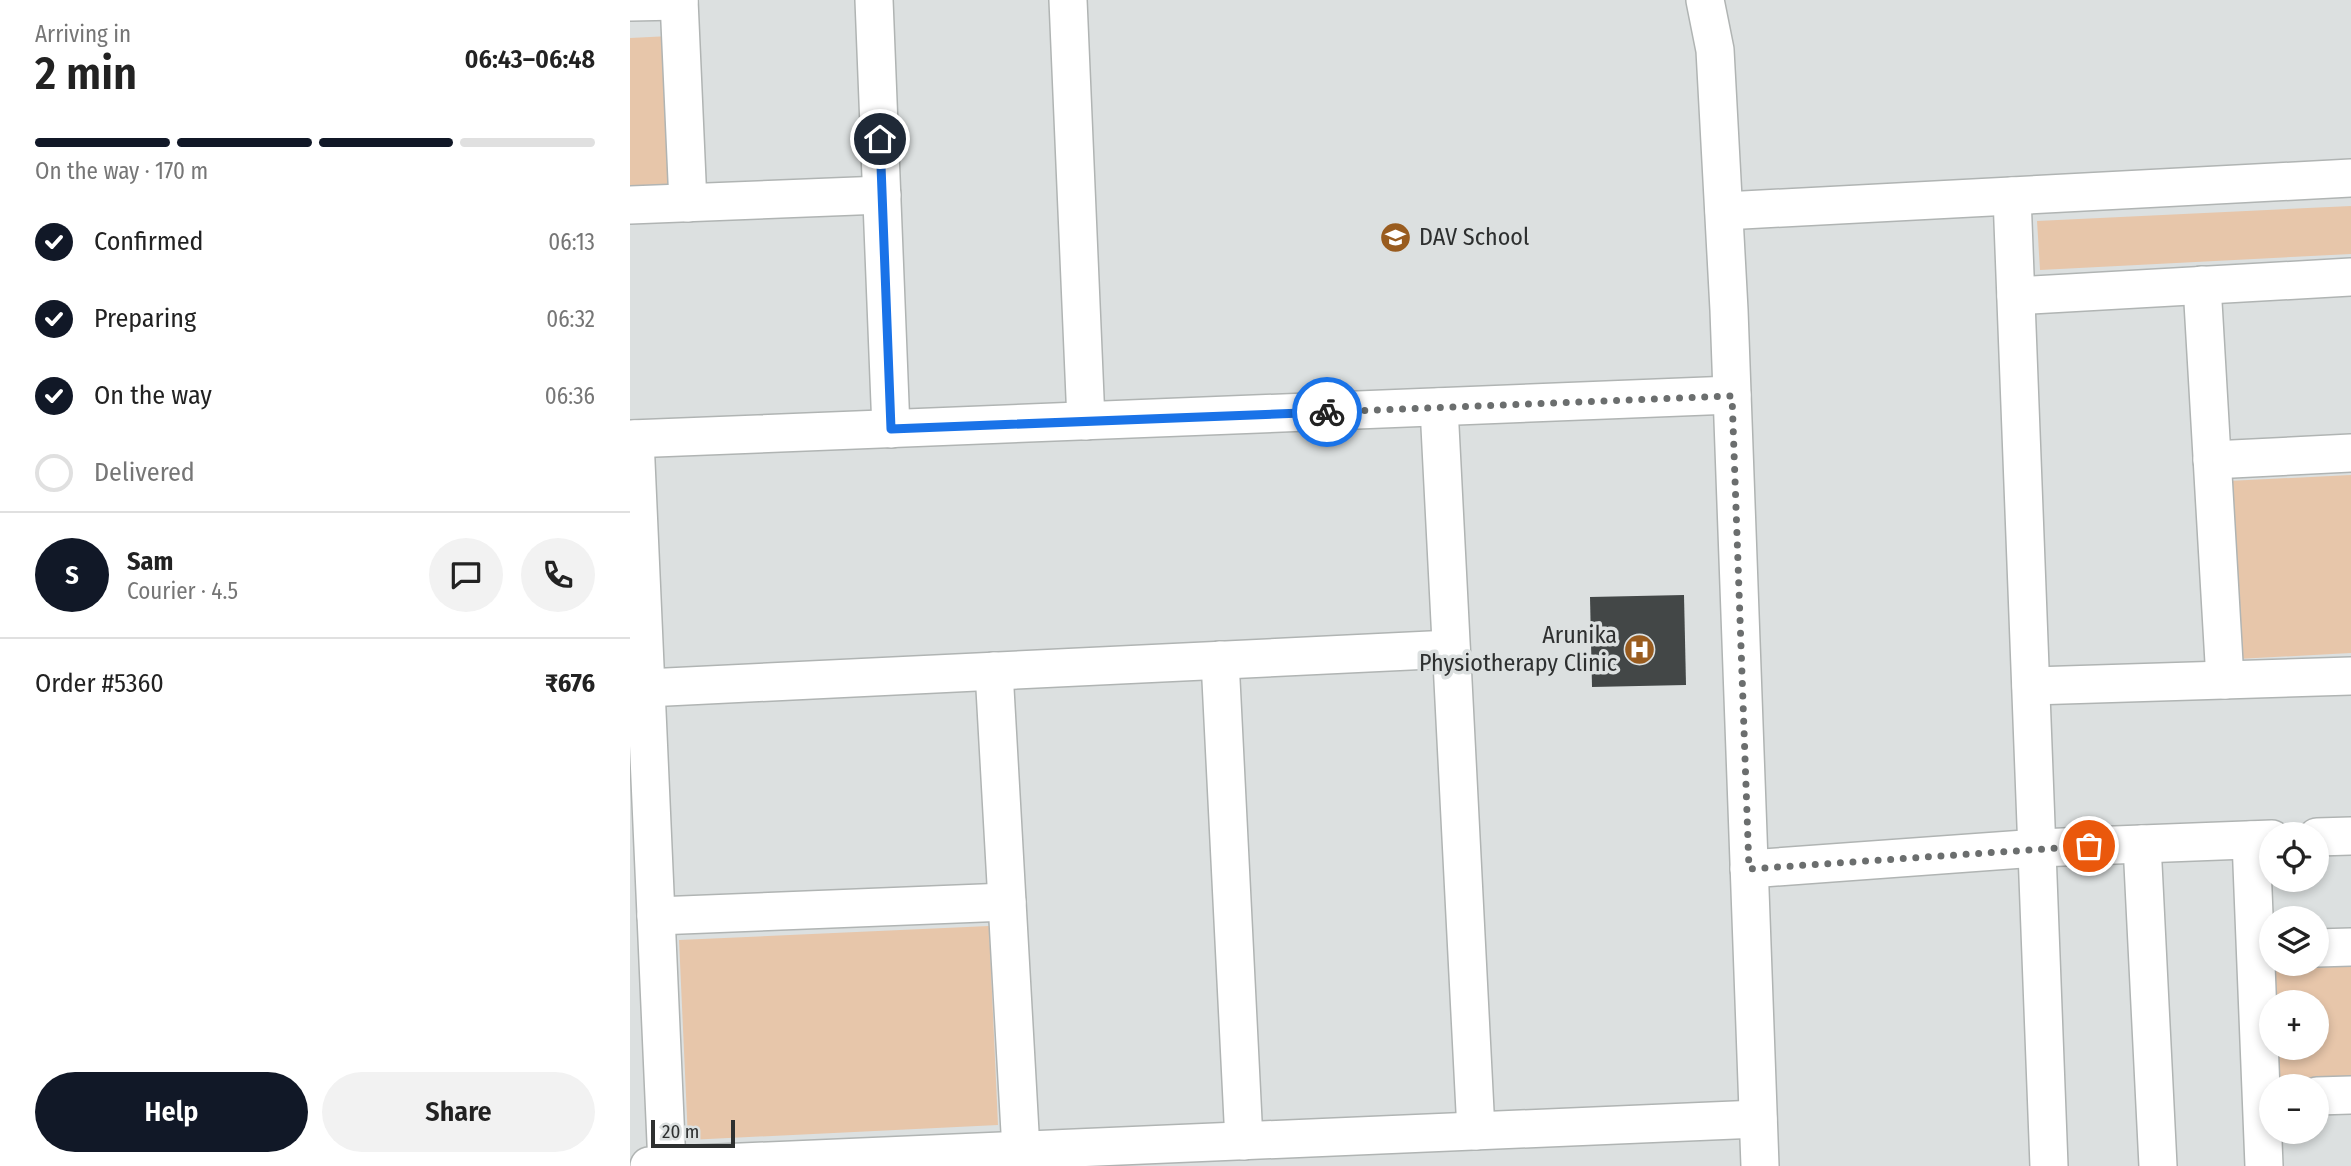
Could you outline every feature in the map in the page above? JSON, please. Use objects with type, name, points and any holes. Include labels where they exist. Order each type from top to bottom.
[{"type":"street","points":[[630,2],[679,0],[688,203]]},
{"type":"street","points":[[874,0],[891,429]]},
{"type":"street","points":[[1068,0],[1086,421]]},
{"type":"street","points":[[1705,0],[1715,50],[1724,211],[1760,1166]]},
{"type":"street","points":[[1724,211],[2351,178]]},
{"type":"street","points":[[630,205],[882,195]]},
{"type":"street","points":[[2012,196],[2049,1166]]},
{"type":"street","points":[[2016,296],[2351,277]]},
{"type":"street","points":[[2202,285],[2225,680]]},
{"type":"street","points":[[667,1165],[633,439],[1732,396]]},
{"type":"street","points":[[1439,407],[1476,1131]]},
{"type":"street","points":[[2213,460],[2351,453]]},
{"type":"street","points":[[646,688],[1451,649]]},
{"type":"street","points":[[1220,660],[1244,1141]]},
{"type":"street","points":[[994,671],[1021,1150]]},
{"type":"street","points":[[2031,685],[2351,676]]},
{"type":"street","points":[[2329,836],[2351,835]]},
{"type":"street","points":[[1749,869],[2037,848],[2259,839]]},
{"type":"street","points":[[2142,844],[2158,1166]]},
{"type":"street","points":[[656,916],[1007,902]]},
{"type":"street","points":[[2329,948],[2351,947]]},
{"type":"street","points":[[2264,976],[2266,1074]]},
{"type":"street","points":[[2329,1096],[2351,1095]]},
{"type":"street","points":[[649,1166],[1758,1119]]},
{"type":"street","points":[[2264,1166],[2265,1144]]},
{"type":"shaded area","points":[[670,36],[674,185],[630,187],[630,38]]},
{"type":"shaded area","points":[[2351,206],[2351,254],[2040,270],[2037,221]]},
{"type":"shaded area","points":[[2351,475],[2351,653],[2237,659],[2228,481]]},
{"type":"shaded area","points":[[989,926],[998,1125],[688,1140],[679,940]]},
{"type":"shaded area","points":[[2351,965],[2351,1076],[2278,1074],[2277,1060],[2329,1060],[2329,990],[2275,990],[2274,976],[2329,976],[2329,966]]},
{"type":"building","points":[[1684,595],[1686,685],[1592,687],[1590,597]]},
{"type":"way so far","points":[[1327,412],[1732,396],[1749,869],[2089,846]]},
{"type":"place","name":"DAV School","points":[[1396,237]]},
{"type":"place","name":"Arunika Physiotherapy Clinic","points":[[1640,649]]},
{"type":"route","points":[[880,139],[891,429],[1327,412]]}]
